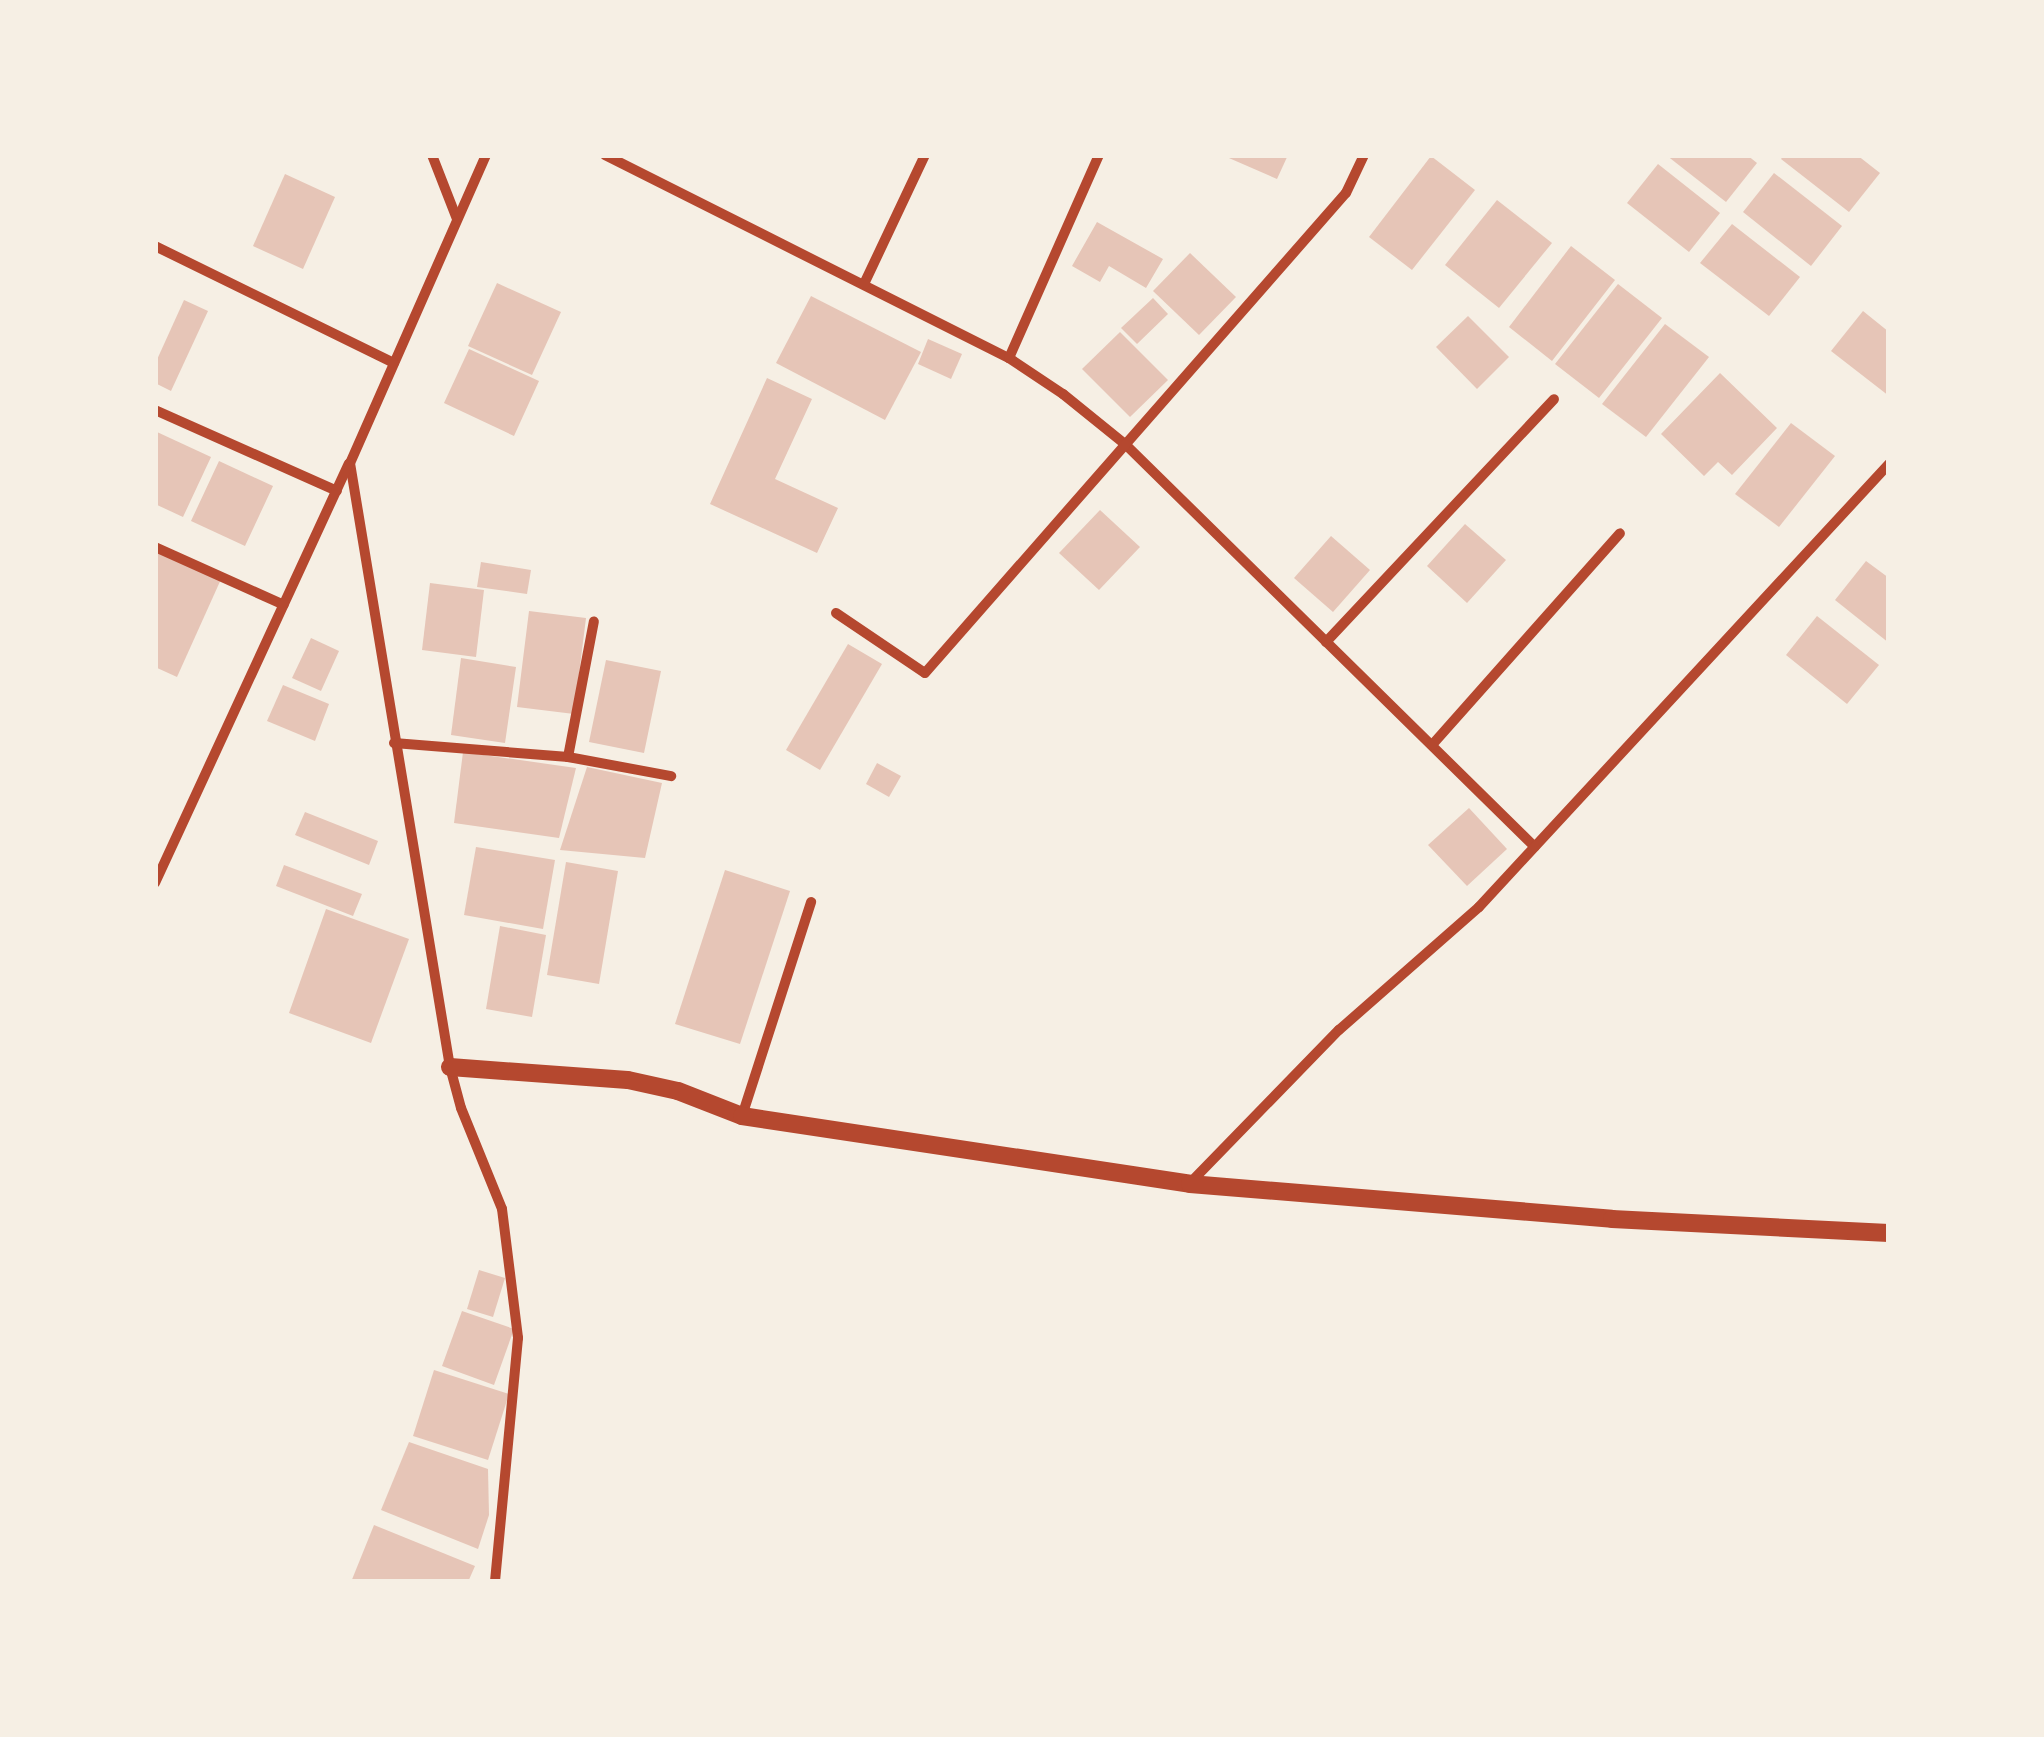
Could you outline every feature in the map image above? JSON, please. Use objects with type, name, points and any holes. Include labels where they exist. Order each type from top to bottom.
[{"type":"street","points":[[432,155],[457,220]]},
{"type":"street","points":[[155,883],[350,463],[486,155]]},
{"type":"street","points":[[605,155],[1008,358],[1063,394],[1126,445],[1535,848]]},
{"type":"street","points":[[864,284],[925,155]]},
{"type":"street","points":[[1008,358],[1099,155]]},
{"type":"street","points":[[836,613],[925,673],[1346,193],[1364,155]]},
{"type":"street","points":[[155,246],[394,363]]},
{"type":"street","points":[[1326,642],[1554,399]]},
{"type":"street","points":[[155,410],[336,490]]},
{"type":"street","points":[[350,463],[450,1068],[502,1209],[518,1338],[496,1582]]},
{"type":"street","points":[[1190,1184],[1339,1030],[1480,907],[1889,464]]},
{"type":"street","points":[[1432,745],[1620,532]]},
{"type":"street","points":[[155,546],[284,605]]},
{"type":"street","points":[[568,757],[594,621]]},
{"type":"street","points":[[394,743],[568,757],[671,776]]},
{"type":"street","points":[[742,1116],[811,902]]},
{"type":"street","points":[[450,1068],[628,1080],[678,1091],[742,1116],[1190,1184],[1612,1219],[1889,1233]]},
{"type":"building","points":[[1222,155],[1288,155],[1277,179]]},
{"type":"building","points":[[1666,155],[1747,155],[1757,163],[1726,202]]},
{"type":"building","points":[[1784,155],[1857,155],[1880,173],[1849,212],[1781,159]]},
{"type":"building","points":[[1431,156],[1475,190],[1412,270],[1369,237]]},
{"type":"building","points":[[1658,164],[1720,213],[1689,252],[1627,203]]},
{"type":"building","points":[[1774,173],[1842,226],[1811,266],[1743,212]]},
{"type":"building","points":[[285,174],[335,197],[303,269],[253,246]]},
{"type":"building","points":[[1497,200],[1552,243],[1499,308],[1445,265]]},
{"type":"building","points":[[1097,222],[1163,259],[1146,288],[1109,266],[1100,282],[1072,266]]},
{"type":"building","points":[[1732,224],[1800,277],[1769,316],[1700,263]]},
{"type":"building","points":[[1571,246],[1615,280],[1552,361],[1509,327]]},
{"type":"building","points":[[1190,253],[1236,297],[1199,335],[1153,291]]},
{"type":"building","points":[[497,283],[561,312],[532,375],[468,346]]},
{"type":"building","points":[[1618,284],[1662,318],[1599,398],[1555,364]]},
{"type":"building","points":[[811,296],[921,352],[885,420],[776,363]]},
{"type":"building","points":[[1153,298],[1168,314],[1137,344],[1121,328]]},
{"type":"building","points":[[184,300],[208,311],[171,391],[155,383],[155,364]]},
{"type":"building","points":[[1863,311],[1889,332],[1889,396],[1831,351]]},
{"type":"building","points":[[1468,316],[1509,357],[1477,389],[1436,347]]},
{"type":"building","points":[[1665,324],[1709,357],[1646,437],[1602,404]]},
{"type":"building","points":[[1120,332],[1168,380],[1130,417],[1082,369]]},
{"type":"building","points":[[928,339],[962,354],[951,379],[918,364]]},
{"type":"building","points":[[469,349],[539,381],[514,436],[444,403]]},
{"type":"building","points":[[1720,373],[1777,428],[1732,475],[1718,462],[1704,476],[1661,434]]},
{"type":"building","points":[[767,378],[812,399],[775,479],[838,508],[817,553],[710,504]]},
{"type":"building","points":[[1791,423],[1835,456],[1779,527],[1735,494]]},
{"type":"building","points":[[157,432],[211,457],[183,517],[155,504]]},
{"type":"building","points":[[219,461],[273,486],[245,546],[191,521]]},
{"type":"building","points":[[1100,510],[1140,547],[1099,590],[1059,553]]},
{"type":"building","points":[[1465,524],[1506,560],[1467,603],[1427,566]]},
{"type":"building","points":[[1331,536],[1370,570],[1333,612],[1294,578]]},
{"type":"building","points":[[155,547],[222,577],[177,677],[155,667]]},
{"type":"building","points":[[1866,561],[1889,578],[1889,643],[1835,600]]},
{"type":"building","points":[[481,562],[531,570],[527,594],[477,587]]},
{"type":"building","points":[[430,583],[484,590],[476,657],[422,650]]},
{"type":"building","points":[[529,611],[586,618],[574,714],[517,707]]},
{"type":"building","points":[[1817,616],[1879,665],[1847,704],[1786,655]]},
{"type":"building","points":[[311,638],[339,651],[321,691],[292,678]]},
{"type":"building","points":[[848,644],[882,664],[820,770],[786,750]]},
{"type":"building","points":[[461,658],[516,667],[505,743],[451,735]]},
{"type":"building","points":[[606,660],[661,671],[644,753],[589,742]]},
{"type":"building","points":[[283,685],[329,704],[315,741],[267,721]]},
{"type":"building","points":[[463,752],[576,768],[559,838],[454,823]]},
{"type":"building","points":[[877,763],[901,776],[889,797],[866,784]]},
{"type":"building","points":[[587,767],[662,783],[645,858],[560,850]]},
{"type":"building","points":[[1469,808],[1507,849],[1467,886],[1428,845]]},
{"type":"building","points":[[305,812],[378,841],[369,865],[295,835]]},
{"type":"building","points":[[476,847],[555,860],[543,929],[464,915]]},
{"type":"building","points":[[566,862],[618,871],[599,984],[547,975]]},
{"type":"building","points":[[284,865],[362,894],[353,916],[276,886]]},
{"type":"building","points":[[725,870],[790,891],[740,1044],[675,1024]]},
{"type":"building","points":[[326,909],[409,939],[371,1043],[289,1013]]},
{"type":"building","points":[[500,926],[546,935],[532,1017],[486,1009]]},
{"type":"building","points":[[479,1270],[505,1278],[493,1317],[467,1309]]},
{"type":"building","points":[[462,1311],[514,1329],[494,1385],[442,1366]]},
{"type":"building","points":[[434,1370],[509,1394],[488,1460],[413,1436]]},
{"type":"building","points":[[409,1442],[488,1469],[489,1515],[478,1549],[381,1510]]},
{"type":"building","points":[[374,1525],[475,1566],[468,1582],[351,1582]]}]
